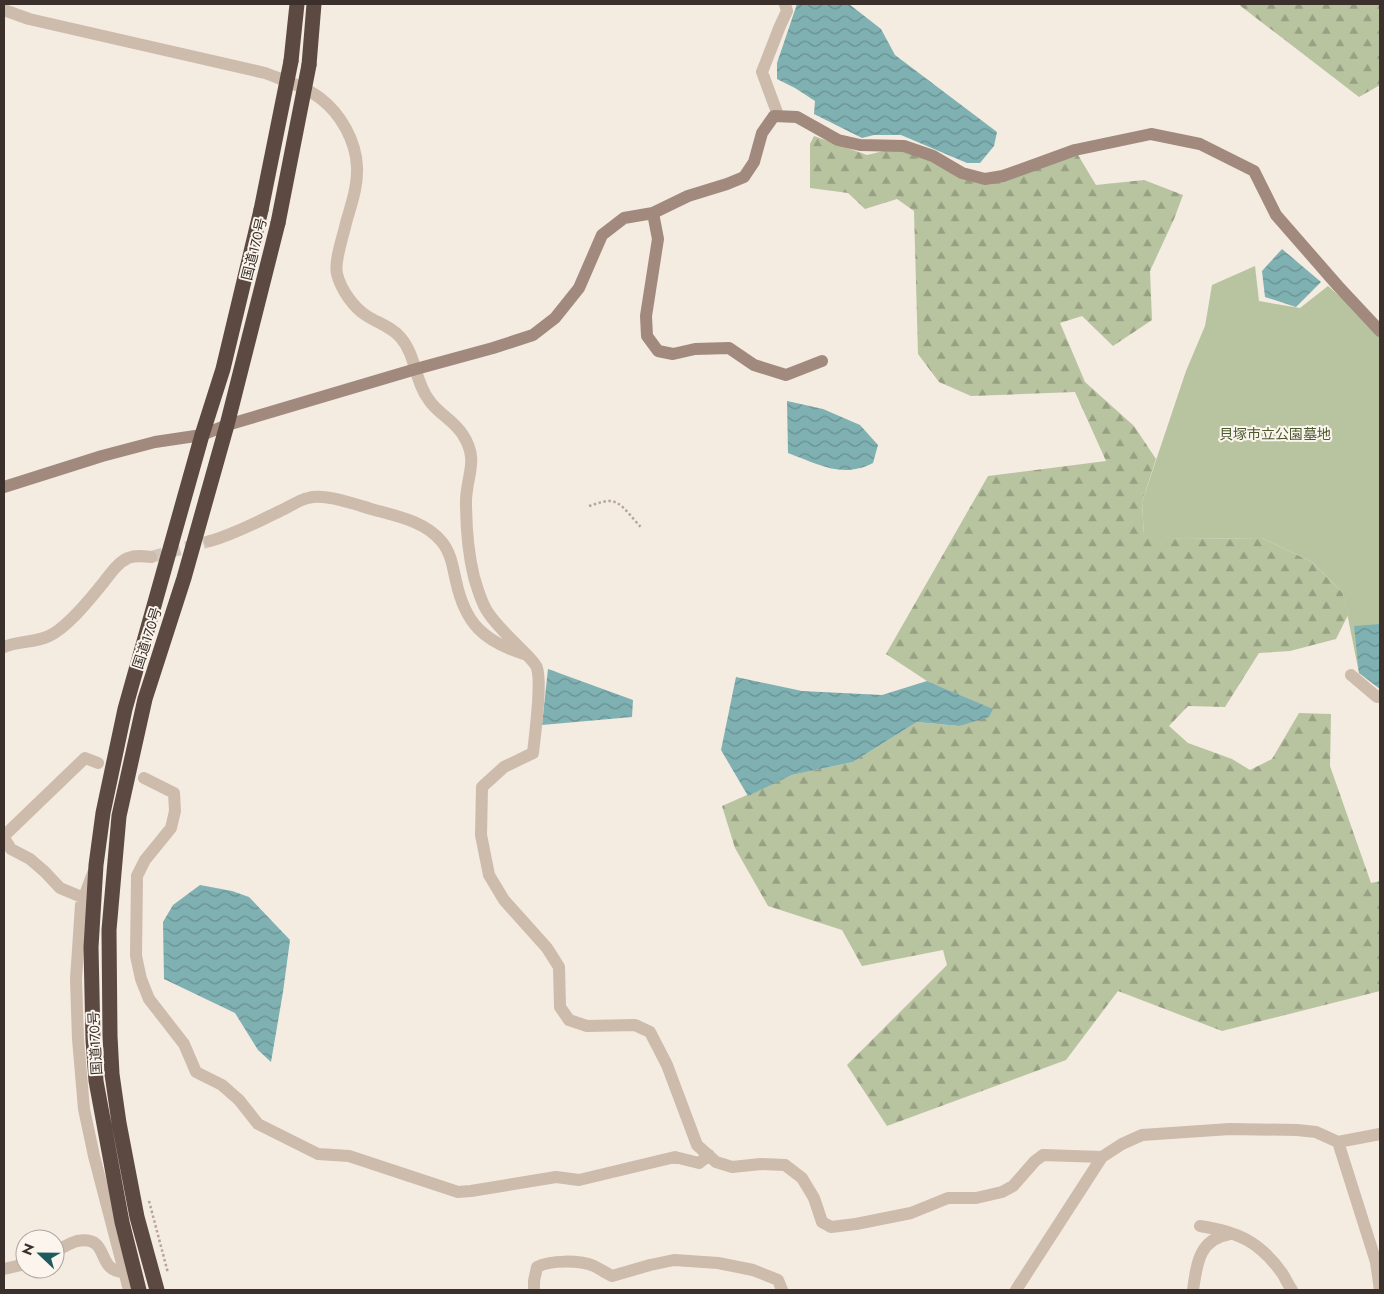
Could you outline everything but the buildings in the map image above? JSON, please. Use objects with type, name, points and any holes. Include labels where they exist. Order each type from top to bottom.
[{"type":"highway","name":"国道170号","points":[[139,1290],[122,1222],[96,1081],[91,946],[96,865],[103,813],[125,710],[202,435],[223,369],[261,210],[290,61],[297,4]]},
{"type":"highway","name":"国道170号","points":[[157,1290],[137,1217],[119,1123],[112,1074],[109,930],[119,816],[145,698],[184,578],[227,425],[278,223],[309,65],[314,4]]},
{"type":"street","points":[[4,487],[21,480],[155,442],[202,435],[227,425],[533,335],[555,318],[579,288],[602,236],[624,218],[653,213],[688,196],[744,177],[754,162],[762,133],[774,116],[778,115],[762,72],[787,11],[785,4]]},
{"type":"street","points":[[4,10],[29,19],[265,73],[319,97],[330,107],[345,128],[353,145],[357,168],[355,189],[338,254],[337,273],[345,291],[357,309],[385,325],[401,338],[412,356],[421,386],[429,401],[449,418],[462,433],[470,447],[473,462],[466,498],[468,540],[474,576],[486,610],[537,667],[538,688],[533,753],[504,767],[482,787],[481,835],[489,876],[504,900],[547,948],[559,966],[560,1007],[569,1020],[586,1026],[635,1025],[650,1032],[667,1065],[697,1144],[716,1162],[732,1167],[761,1164],[785,1165],[802,1178],[814,1198],[822,1222],[830,1227],[911,1213],[948,1198],[976,1198],[1002,1192],[1013,1186],[1035,1161],[1043,1155],[1102,1157]]},
{"type":"street","points":[[774,116],[797,117],[838,140],[860,145],[904,146],[933,156],[962,173],[985,180],[1003,176],[1074,150],[1151,134],[1200,144],[1254,171],[1276,215],[1380,331]]},
{"type":"street","points":[[653,213],[658,239],[646,316],[647,336],[658,351],[673,354],[695,349],[729,348],[754,365],[786,376],[822,361]]},
{"type":"street","points":[[210,541],[233,534],[308,498],[322,497],[360,505],[416,522],[443,543],[452,560],[459,594],[466,612],[474,624],[489,640],[526,655]]},
{"type":"street","points":[[4,647],[29,643],[49,636],[64,625],[98,590],[115,568],[126,559],[138,555],[151,557]]},
{"type":"street","points":[[1351,675],[1377,696],[1380,696]]},
{"type":"street","points":[[84,898],[60,888],[30,859],[12,849],[4,837],[85,758],[98,763]]},
{"type":"street","points":[[144,778],[174,793],[175,811],[171,828],[145,860],[137,876],[136,956],[141,979],[149,999],[184,1044],[196,1072],[222,1085],[238,1100],[258,1124],[318,1154],[348,1156],[458,1192],[471,1192],[556,1177],[579,1180],[675,1157],[699,1162],[708,1155]]},
{"type":"street","points":[[96,865],[81,905],[76,979],[78,1039],[84,1109],[94,1156],[129,1290]]},
{"type":"street","points":[[1016,1290],[1102,1157],[1122,1144],[1142,1135],[1230,1129],[1316,1132],[1338,1142],[1380,1134]]},
{"type":"street","points":[[1338,1142],[1376,1262],[1380,1290]]},
{"type":"street","points":[[1200,1226],[1224,1230],[1254,1244],[1268,1255],[1284,1275],[1292,1290]]},
{"type":"street","points":[[1193,1290],[1196,1268],[1201,1253],[1208,1242],[1219,1235],[1233,1233]]},
{"type":"street","points":[[65,1247],[76,1242],[89,1241],[101,1250],[108,1268],[116,1272],[124,1272]]},
{"type":"street","points":[[534,1290],[537,1267],[543,1264],[560,1262],[593,1266],[612,1276],[674,1260],[718,1263],[753,1270],[778,1280],[782,1290]]},
{"type":"path","points":[[589,506],[606,501],[618,503],[642,527]]},
{"type":"path","points":[[149,1198],[168,1276]]},
{"type":"green space","points":[[1238,4],[1380,4],[1380,85],[1359,97]]},
{"type":"green space","points":[[814,136],[867,155],[904,146],[985,179],[1075,150],[1096,185],[1144,180],[1183,195],[1150,271],[1152,320],[1113,346],[1082,316],[1060,323],[1085,382],[1134,426],[1156,459],[1142,502],[1144,535],[1183,539],[1262,538],[1312,562],[1343,593],[1348,615],[1336,639],[1290,651],[1259,653],[1225,707],[1188,706],[1169,726],[1188,743],[1232,759],[1250,770],[1272,759],[1299,713],[1331,714],[1330,766],[1371,883],[1380,881],[1380,991],[1222,1031],[1118,991],[1066,1060],[887,1126],[847,1065],[947,965],[943,950],[862,966],[842,930],[768,906],[735,848],[722,806],[792,775],[853,762],[917,722],[959,726],[992,709],[927,681],[886,654],[988,476],[1106,461],[1075,392],[971,396],[939,382],[918,354],[914,211],[897,199],[865,209],[848,193],[810,188],[810,144]]},
{"type":"green space","name":"貝塚市立公園墓地","points":[[1255,266],[1259,301],[1300,308],[1328,286],[1380,331],[1380,686],[1359,673],[1343,593],[1312,562],[1262,538],[1183,539],[1144,536],[1142,502],[1186,371],[1205,326],[1212,285]]},
{"type":"water","points":[[797,4],[849,4],[881,29],[895,55],[997,132],[994,146],[980,163],[967,163],[901,135],[874,135],[862,138],[814,114],[815,101],[777,79],[777,63]]},
{"type":"water","points":[[1282,249],[1321,282],[1296,307],[1265,297],[1262,271]]},
{"type":"water","points":[[787,401],[823,409],[860,425],[878,445],[873,463],[862,468],[840,470],[788,453]]},
{"type":"water","points":[[1380,624],[1380,689],[1359,673],[1354,626]]},
{"type":"water","points":[[548,669],[633,700],[632,717],[542,725]]},
{"type":"water","points":[[736,677],[802,691],[882,695],[927,681],[993,709],[989,717],[959,726],[917,722],[853,762],[792,775],[748,796],[721,750]]},
{"type":"water","points":[[200,885],[232,891],[249,897],[290,940],[271,1062],[258,1050],[235,1013],[164,979],[163,922],[173,905]]},
{"type":"tunnel","points":[[151,557],[210,541]]}]
